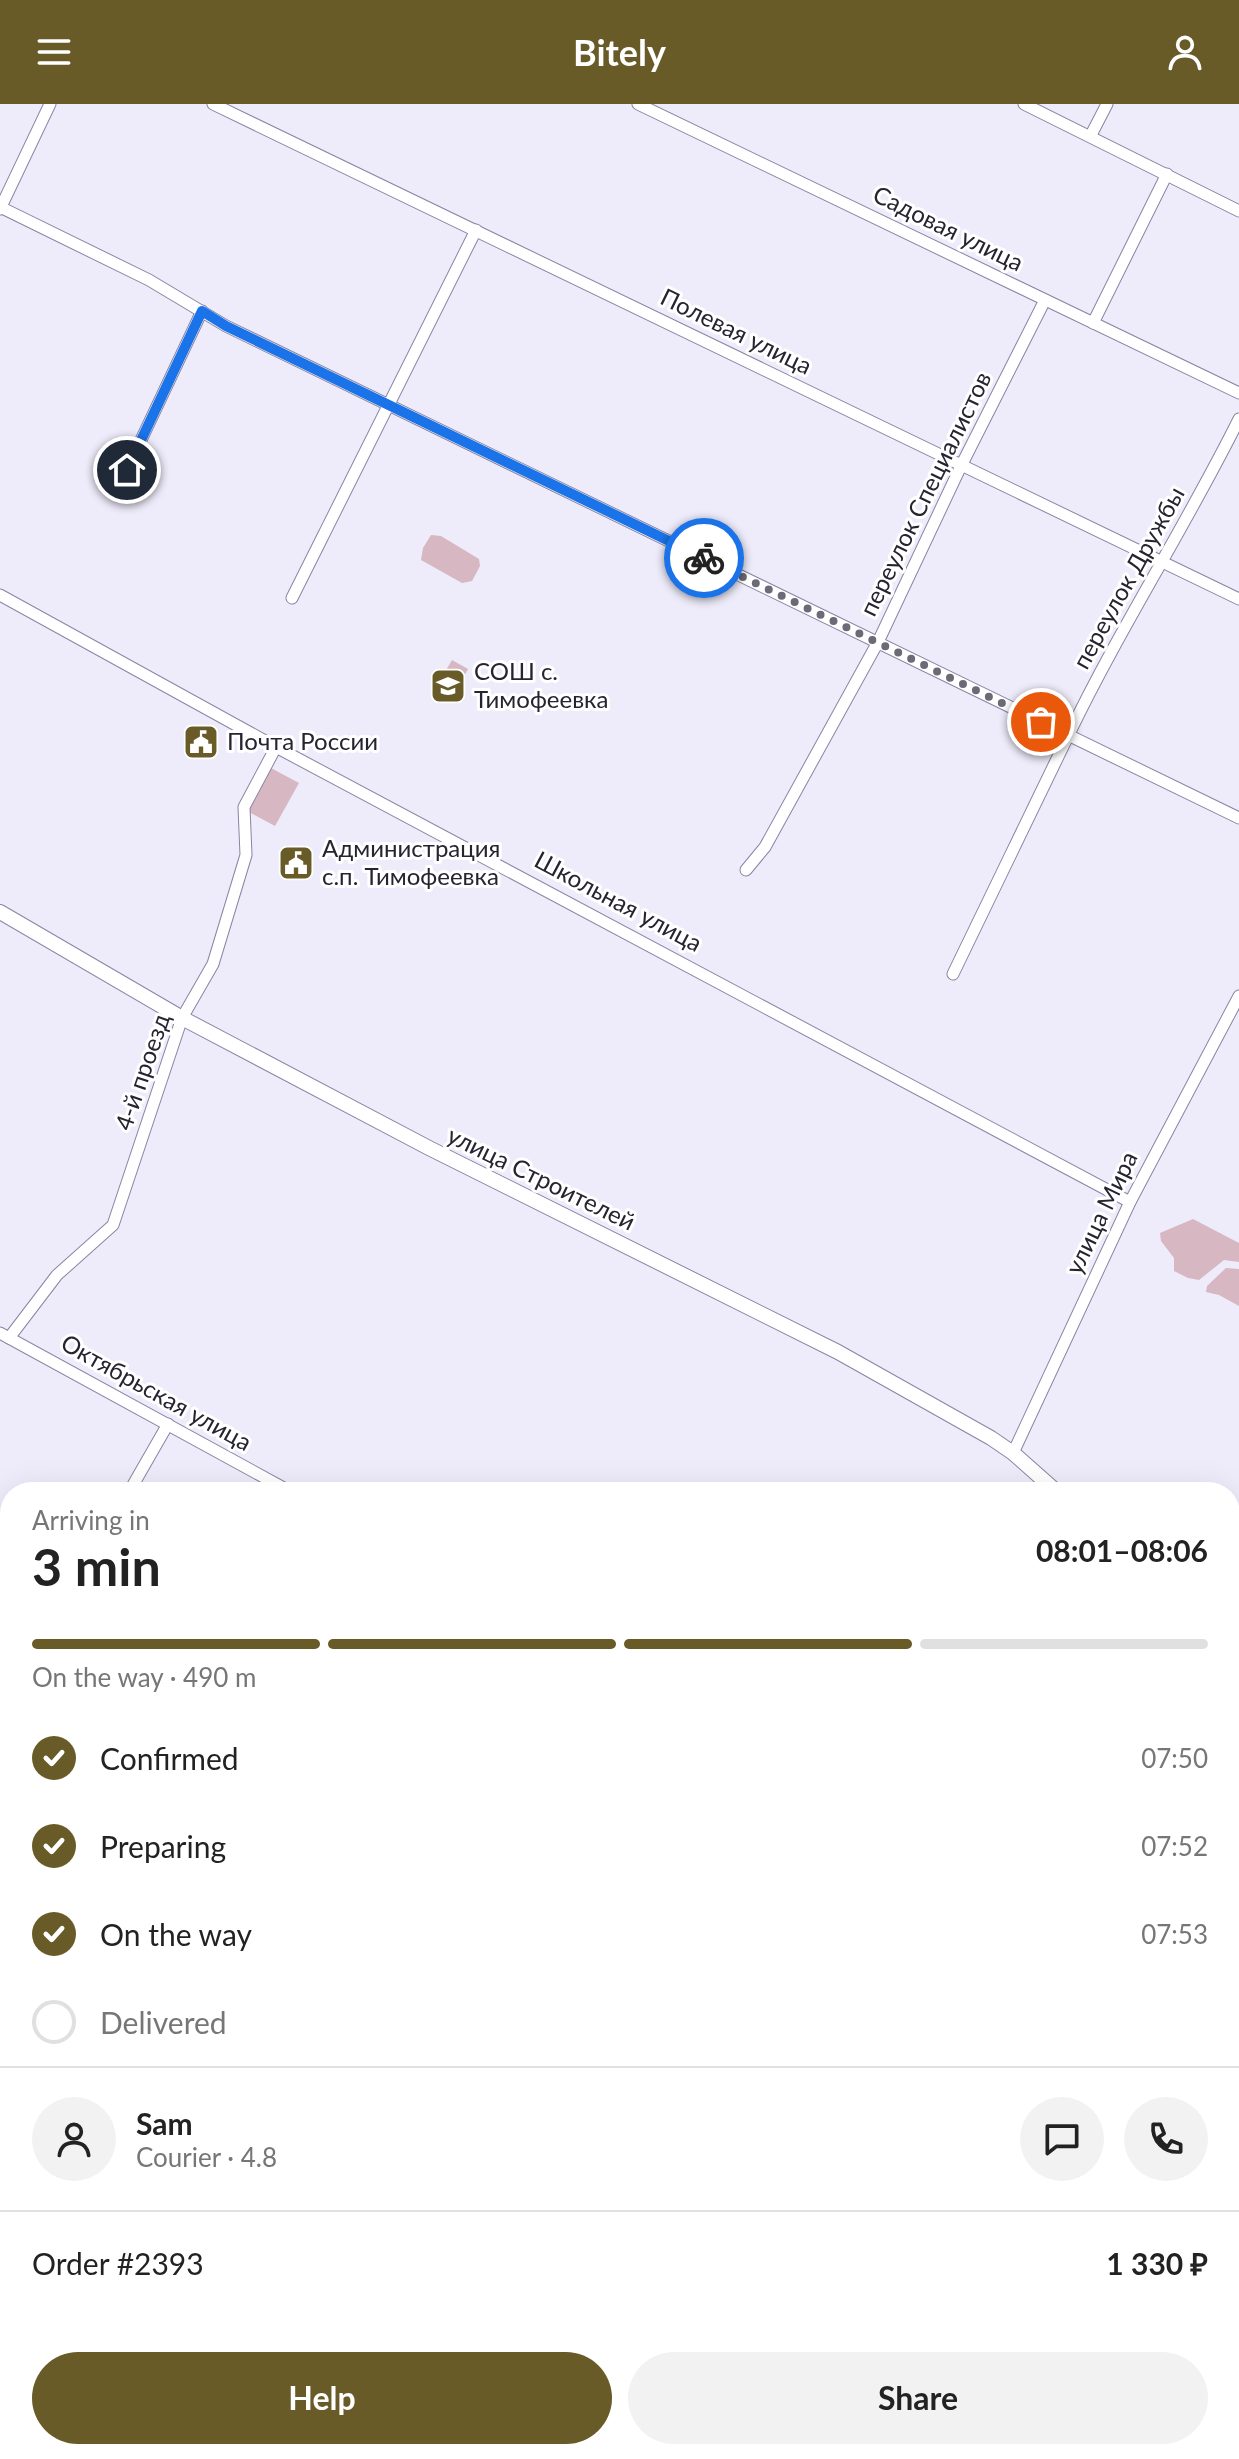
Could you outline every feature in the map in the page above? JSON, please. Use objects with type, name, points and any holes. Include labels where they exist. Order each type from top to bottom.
[{"type":"main road","name":"улица Строителей","points":[[0,912],[182,1018],[429,1148],[838,1352],[991,1438],[1046,1482]]},
{"type":"street","points":[[50,104],[0,208],[149,280],[226,326],[1239,818]]},
{"type":"street","name":"Полевая улица","points":[[213,104],[1239,599]]},
{"type":"street","name":"Садовая улица","points":[[638,104],[1239,393]]},
{"type":"street","points":[[1091,135],[1107,104]]},
{"type":"street","points":[[1027,105],[1239,211]]},
{"type":"street","points":[[1093,323],[1167,174]]},
{"type":"street","points":[[292,598],[476,230]]},
{"type":"street","name":"переулок Специалистов","points":[[746,870],[765,847],[878,642],[961,466],[1045,300]]},
{"type":"street","points":[[116,493],[202,311]]},
{"type":"street","name":"переулок Дружбы","points":[[953,974],[1068,735],[1161,561],[1210,478],[1239,419]]},
{"type":"street","name":"Школьная улица","points":[[0,595],[276,747],[1130,1202]]},
{"type":"street","name":"4-й проезд","points":[[4,1336],[57,1275],[113,1225],[182,1018],[213,964],[246,855],[244,807],[276,747]]},
{"type":"street","name":"улица Мира","points":[[1013,1453],[1130,1202],[1239,996]]},
{"type":"street","name":"Октябрьская улица","points":[[4,1336],[273,1482]]},
{"type":"street","points":[[135,1482],[168,1424]]},
{"type":"shaded area","points":[[431,535],[441,536],[479,559],[480,566],[472,581],[462,583],[421,560],[423,548]]},
{"type":"shaded area","points":[[452,660],[468,669],[451,700],[434,691]]},
{"type":"shaded area","points":[[271,768],[299,783],[275,826],[247,811]]},
{"type":"shaded area","points":[[1193,1219],[1239,1243],[1239,1262],[1224,1260],[1199,1280],[1174,1271],[1174,1258],[1161,1241],[1160,1233]]},
{"type":"shaded area","points":[[1226,1268],[1239,1269],[1239,1306],[1206,1292],[1207,1286]]},
{"type":"way so far","points":[[704,558],[1041,722]]},
{"type":"place","name":"СОШ с. Тимофеевка","points":[[448,686]]},
{"type":"place","name":"Почта России","points":[[201,742]]},
{"type":"place","name":"Администрация с.п. Тимофеевка","points":[[296,863]]},
{"type":"route","points":[[127,470],[202,311],[226,326],[704,558]]}]
